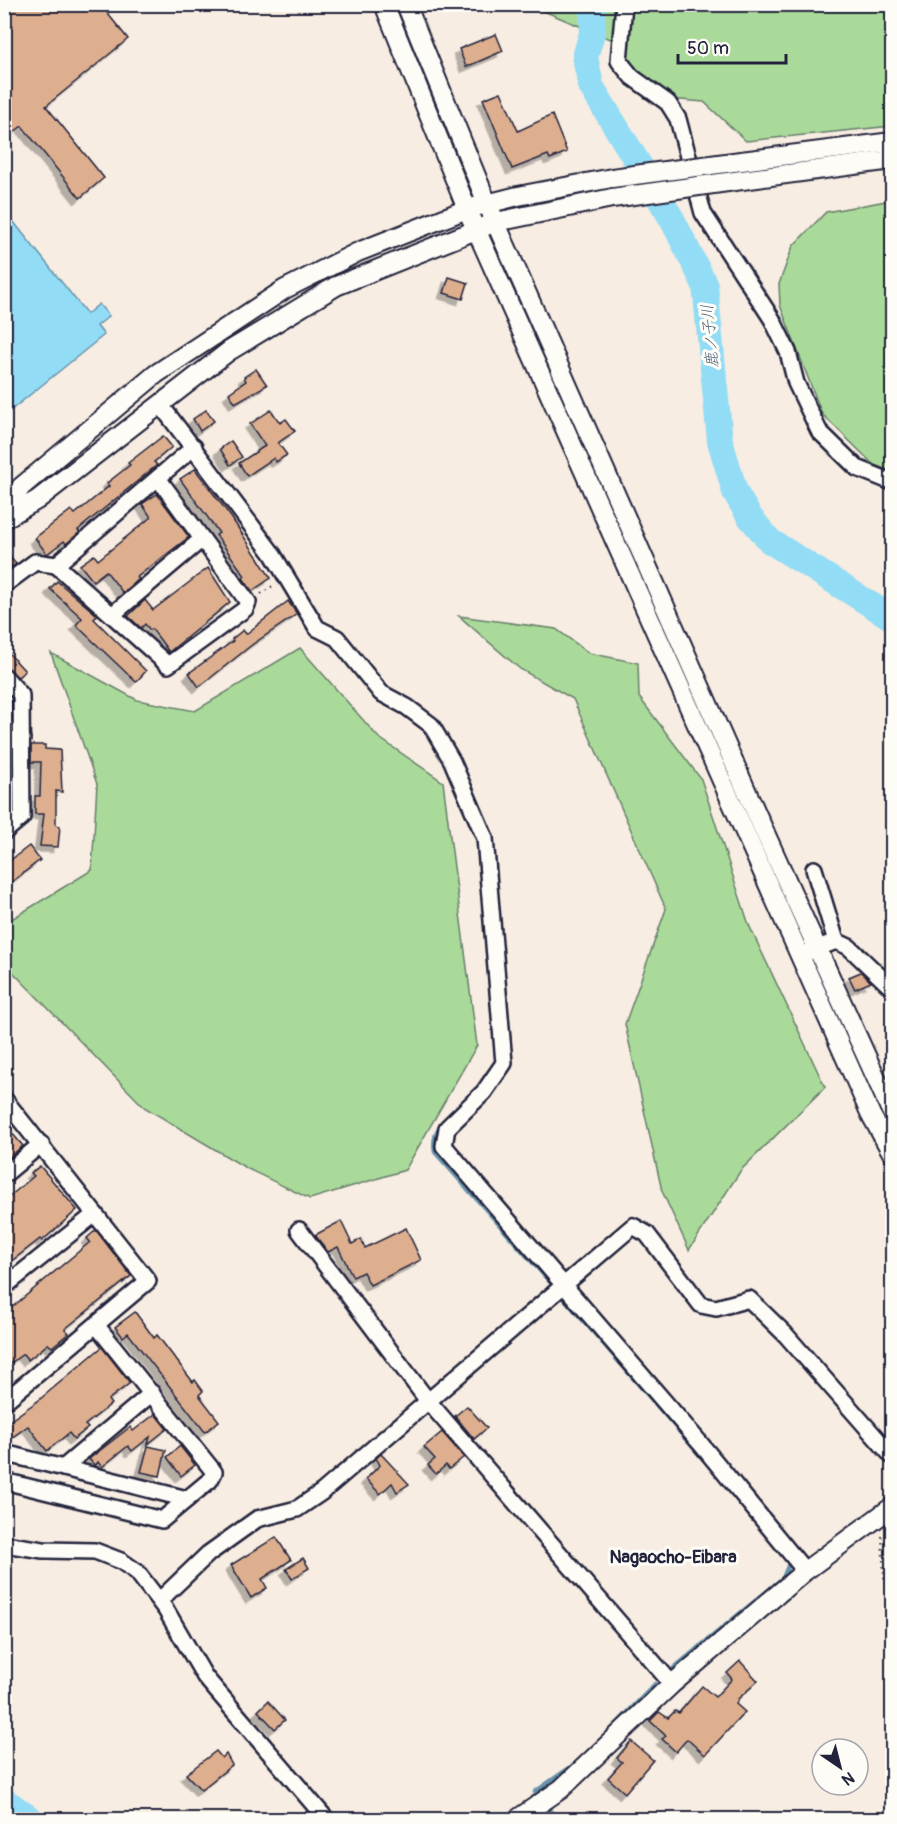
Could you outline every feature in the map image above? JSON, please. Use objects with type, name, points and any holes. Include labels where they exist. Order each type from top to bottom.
[{"type":"street","points":[[384,4],[476,229],[809,952],[892,1113]]},
{"type":"street","points":[[406,4],[487,203],[809,952],[872,1116],[892,1153]]},
{"type":"street","points":[[624,4],[619,61],[632,77],[668,103],[678,119],[703,213],[772,319],[788,352],[796,384],[819,431],[857,468],[892,482]]},
{"type":"street","points":[[4,517],[21,487],[166,367],[285,289],[358,252],[487,203],[612,178],[892,142]]},
{"type":"street","points":[[4,517],[37,500],[229,351],[336,286],[476,229],[496,222],[612,198],[892,160]]},
{"type":"street","points":[[160,404],[194,447],[286,577],[317,628],[337,638],[381,693],[407,707],[431,725],[452,761],[485,837],[504,1063],[484,1092],[447,1128],[444,1146],[700,1443],[805,1571]]},
{"type":"street","points":[[56,565],[194,447]]},
{"type":"street","points":[[4,585],[34,562],[56,565],[168,665],[245,609],[248,602],[158,478]]},
{"type":"street","points":[[112,615],[202,539]]},
{"type":"street","points":[[4,676],[21,695],[22,739],[22,817],[4,832]]},
{"type":"street","points":[[4,740],[22,739]]},
{"type":"street","points":[[814,869],[836,941]]},
{"type":"street","points":[[809,952],[836,941],[849,947],[892,988]]},
{"type":"street","points":[[4,1100],[148,1281],[4,1402]]},
{"type":"street","points":[[4,1175],[41,1144]]},
{"type":"street","points":[[4,1287],[95,1214]]},
{"type":"street","points":[[160,1600],[208,1554],[257,1519],[297,1509],[322,1492],[633,1226],[646,1234],[701,1305],[717,1308],[749,1299],[785,1334],[892,1456]]},
{"type":"street","points":[[299,1230],[428,1401],[672,1684]]},
{"type":"street","points":[[4,1481],[162,1520],[210,1480],[214,1472],[96,1326]]},
{"type":"street","points":[[63,1468],[152,1393]]},
{"type":"street","points":[[4,1453],[186,1499]]},
{"type":"street","points":[[516,1820],[551,1796],[672,1684],[805,1571],[888,1511]]},
{"type":"street","points":[[4,1544],[43,1550],[95,1551],[121,1561],[137,1572],[160,1600],[205,1677],[327,1820]]},
{"type":"path","points":[[248,602],[286,577]]},
{"type":"path","points":[[888,1511],[881,1563],[884,1578],[892,1593]]},
{"type":"green space","points":[[518,5],[892,5],[892,126],[746,141],[704,102],[647,97],[624,57],[625,45],[546,12]]},
{"type":"green space","points":[[892,200],[892,475],[875,466],[822,414],[780,305],[779,284],[793,246],[826,212]]},
{"type":"green space","points":[[459,616],[556,629],[589,653],[638,663],[639,697],[701,779],[749,925],[825,1087],[741,1170],[689,1250],[662,1191],[625,1024],[666,909],[573,699],[520,669]]},
{"type":"green space","points":[[300,648],[378,737],[443,782],[477,1045],[405,1170],[310,1199],[246,1168],[144,1107],[4,963],[5,923],[92,870],[97,784],[51,653],[137,700],[195,711]]},
{"type":"water","points":[[5,211],[87,314],[99,304],[109,316],[97,326],[104,335],[5,415]]},
{"type":"building","points":[[10,4],[100,4],[128,39],[46,106],[104,178],[80,198],[22,126],[14,132],[4,120],[4,9]]},
{"type":"building","points":[[496,34],[503,51],[466,67],[459,49]]},
{"type":"building","points":[[501,92],[518,131],[552,115],[567,152],[550,159],[548,155],[512,169],[483,99]]},
{"type":"building","points":[[449,277],[468,283],[463,299],[444,293]]},
{"type":"building","points":[[256,369],[267,385],[235,403],[229,393],[246,381],[244,377]]},
{"type":"building","points":[[206,410],[214,421],[200,431],[193,419]]},
{"type":"building","points":[[271,410],[280,423],[286,419],[295,431],[278,443],[287,455],[276,462],[274,458],[247,476],[239,463],[265,446],[250,424]]},
{"type":"building","points":[[163,436],[172,447],[154,462],[157,465],[78,530],[80,532],[66,544],[64,541],[47,554],[35,538],[71,510],[75,514],[109,486],[107,483],[130,465],[128,463]]},
{"type":"building","points":[[231,441],[242,457],[230,465],[220,449]]},
{"type":"building","points":[[195,469],[231,517],[271,578],[252,591],[243,578],[245,576],[216,535],[219,533],[180,479]]},
{"type":"building","points":[[157,494],[189,537],[137,577],[139,579],[123,593],[106,571],[93,581],[80,565],[94,555],[98,560],[151,517],[142,504]]},
{"type":"building","points":[[4,550],[16,564],[4,572]]},
{"type":"building","points":[[208,568],[230,602],[169,652],[152,629],[150,630],[145,624],[141,628],[128,616],[145,600],[153,610]]},
{"type":"building","points":[[57,581],[97,615],[94,619],[146,671],[136,682],[76,625],[82,618],[50,589]]},
{"type":"building","points":[[288,601],[297,614],[253,644],[199,687],[189,673],[233,641],[232,639],[243,630],[246,634]]},
{"type":"building","points":[[4,648],[25,671],[18,677],[4,667]]},
{"type":"building","points":[[31,745],[45,745],[45,749],[60,750],[62,792],[56,791],[56,825],[60,826],[58,847],[40,846],[44,814],[35,814],[35,796],[40,796],[41,762],[31,762]]},
{"type":"building","points":[[29,846],[40,860],[4,888],[4,865]]},
{"type":"building","points":[[861,972],[871,982],[855,989],[849,977]]},
{"type":"building","points":[[11,1132],[23,1146],[4,1161],[4,1137]]},
{"type":"building","points":[[40,1166],[77,1210],[42,1241],[40,1239],[4,1267],[4,1201],[34,1176],[31,1173]]},
{"type":"building","points":[[341,1221],[352,1244],[361,1239],[365,1248],[406,1228],[421,1260],[370,1285],[363,1272],[353,1277],[338,1247],[328,1252],[315,1235]]},
{"type":"building","points":[[96,1230],[131,1276],[65,1329],[69,1333],[52,1347],[48,1344],[28,1360],[23,1354],[4,1368],[4,1314],[90,1242],[87,1238]]},
{"type":"building","points":[[135,1312],[154,1338],[157,1335],[193,1382],[195,1380],[203,1391],[199,1395],[219,1421],[205,1432],[128,1333],[123,1337],[115,1327]]},
{"type":"building","points":[[102,1347],[130,1383],[108,1400],[111,1404],[85,1425],[88,1428],[74,1439],[69,1433],[47,1451],[28,1426],[4,1443],[4,1425],[39,1400]]},
{"type":"building","points":[[467,1406],[487,1428],[474,1439],[455,1416]]},
{"type":"building","points":[[155,1414],[167,1429],[148,1444],[150,1437],[132,1451],[128,1446],[102,1467],[98,1462],[95,1466],[89,1459],[130,1427],[133,1431]]},
{"type":"building","points":[[442,1432],[464,1457],[449,1469],[446,1465],[436,1474],[428,1465],[435,1459],[424,1447]]},
{"type":"building","points":[[148,1446],[166,1450],[160,1476],[141,1472]]},
{"type":"building","points":[[180,1446],[195,1465],[181,1476],[167,1457]]},
{"type":"building","points":[[381,1454],[409,1484],[397,1492],[392,1483],[380,1494],[366,1479],[380,1465],[376,1458]]},
{"type":"building","points":[[276,1537],[291,1560],[262,1579],[267,1588],[251,1598],[231,1565]]},
{"type":"building","points":[[303,1558],[309,1568],[292,1579],[286,1569]]},
{"type":"building","points":[[740,1661],[758,1681],[738,1699],[736,1704],[745,1712],[705,1755],[687,1739],[676,1752],[662,1739],[666,1736],[650,1721],[659,1712],[668,1718],[675,1711],[679,1713],[702,1686],[715,1697],[732,1679],[727,1673]]},
{"type":"building","points":[[268,1701],[285,1720],[275,1729],[258,1711]]},
{"type":"building","points":[[631,1741],[653,1760],[625,1793],[608,1778],[622,1762],[617,1758]]},
{"type":"building","points":[[216,1751],[222,1758],[226,1754],[232,1765],[201,1790],[186,1774]]},
{"type":"waterway","name":"鹿ノ子川","points":[[592,4],[593,30],[585,57],[591,86],[672,219],[705,285],[720,441],[735,492],[749,516],[770,541],[892,618]]},
{"type":"waterway","points":[[458,1107],[439,1127],[435,1138],[435,1152],[550,1282]]},
{"type":"waterway","points":[[563,1297],[711,1468]]},
{"type":"waterway","points":[[674,1668],[783,1578],[790,1561]]},
{"type":"waterway","points":[[607,1734],[655,1684]]},
{"type":"waterway","points":[[541,1799],[535,1792],[575,1764]]},
{"type":"waterway","points":[[4,1800],[32,1820]]},
{"type":"waterway","points":[[546,1805],[557,1820]]},
{"type":"district","name":"Nagaocho-Eibara","points":[[673,1557]]}]
